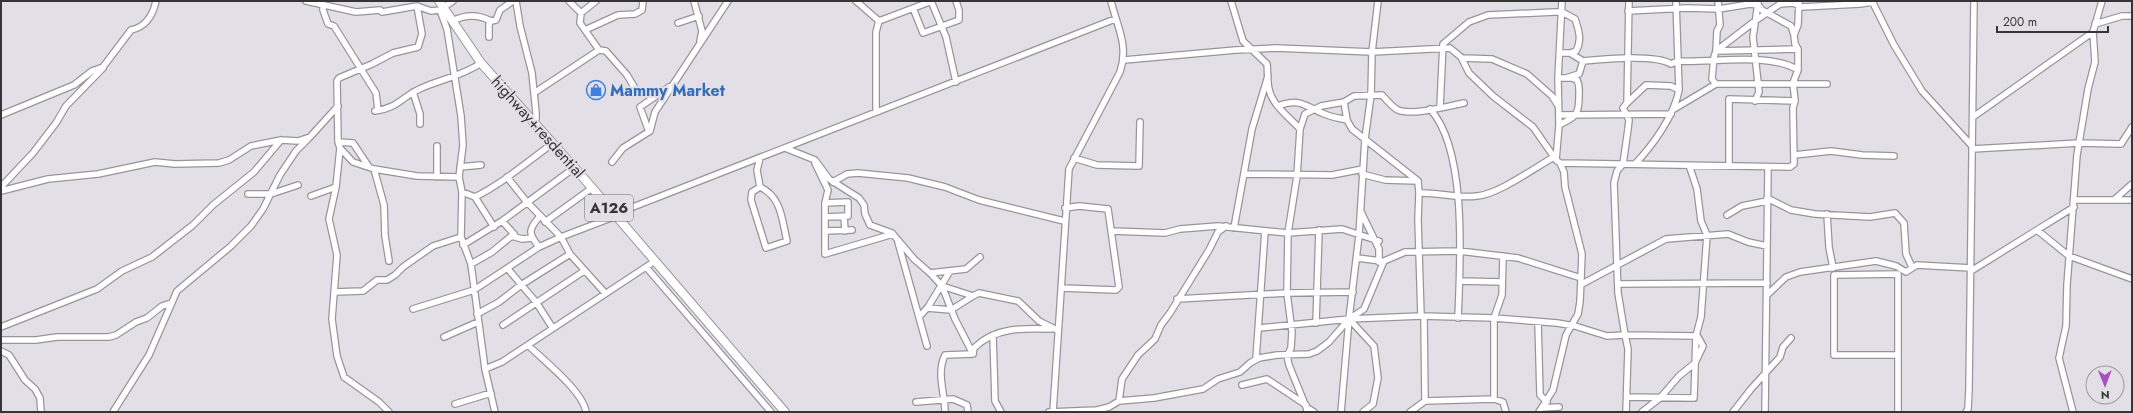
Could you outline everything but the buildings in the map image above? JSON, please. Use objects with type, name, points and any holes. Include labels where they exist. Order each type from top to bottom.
[{"type":"highway","name":"highway+resdential","points":[[439,1],[442,9],[481,63],[616,215],[785,412]]},
{"type":"street","points":[[1,187],[33,154],[56,123],[66,106],[103,67],[131,30],[138,28],[148,19],[156,1]]},
{"type":"street","points":[[306,1],[356,12],[380,10],[382,12],[417,6],[431,11],[442,9],[453,1]]},
{"type":"street","points":[[452,21],[461,17],[479,15],[491,21],[496,20],[500,10],[514,1],[532,73],[536,113],[536,119],[533,122]]},
{"type":"street","points":[[569,1],[581,13]]},
{"type":"street","points":[[596,1],[581,13],[580,23],[599,50]]},
{"type":"street","points":[[585,30],[618,15],[635,14],[642,10],[643,1]]},
{"type":"street","points":[[694,1],[700,16],[702,31],[700,43]]},
{"type":"street","points":[[612,162],[623,148],[648,132],[655,112],[728,1]]},
{"type":"street","points":[[856,1],[879,21]]},
{"type":"street","points":[[879,21],[932,1],[946,37],[956,82]]},
{"type":"street","points":[[913,8],[923,33],[959,20],[959,10],[956,1]]},
{"type":"street","points":[[1111,1],[1124,47],[1124,60],[1120,72],[1069,169],[1064,221],[1061,288],[1055,330],[1052,412],[1097,410],[1109,407],[1120,401],[1154,398],[1203,389],[1218,379],[1240,372],[1256,359],[1277,355],[1287,356],[1309,354],[1318,351],[1329,342],[1349,319],[1364,309],[1381,261],[1377,240],[1360,211]]},
{"type":"street","points":[[1231,1],[1244,41],[1255,50],[1267,64],[1270,92],[1278,106],[1300,129]]},
{"type":"street","points":[[1342,412],[1349,319],[1359,235],[1365,139],[1371,95],[1372,52],[1378,1]]},
{"type":"street","points":[[1556,160],[1559,125],[1558,78],[1562,1]]},
{"type":"street","points":[[1627,103],[1629,1]]},
{"type":"street","points":[[1635,164],[1647,151],[1672,112],[1679,90],[1676,1]]},
{"type":"street","points":[[1716,84],[1712,79],[1717,31],[1720,25],[1718,1]]},
{"type":"street","points":[[1716,51],[1780,4],[1860,4],[1872,1],[1894,45],[1922,90],[1972,147]]},
{"type":"street","points":[[1966,412],[1969,402],[1974,1]]},
{"type":"street","points":[[2073,412],[2059,358],[2066,326],[2069,256],[2079,143],[2088,89],[2095,62],[2093,32],[2102,1]]},
{"type":"street","points":[[1628,11],[1719,9],[1758,3]]},
{"type":"street","points":[[1419,193],[1458,198],[1487,194],[1556,160],[1623,164],[1790,167],[1794,164],[1793,108],[1795,101],[1793,83],[1798,70],[1798,49],[1795,44],[1791,26],[1762,10],[1758,3]]},
{"type":"street","points":[[1755,101],[1759,92],[1753,37],[1758,3]]},
{"type":"street","points":[[323,4],[328,24],[334,26],[343,43],[362,68],[376,93],[376,111],[391,108],[413,92],[455,76],[481,63]]},
{"type":"street","points":[[1794,35],[1798,25],[1800,4]]},
{"type":"street","points":[[389,412],[379,402],[344,377],[337,356],[333,330],[337,255],[330,219],[336,187],[339,145],[337,81],[339,78],[393,52],[418,47],[422,34],[417,6]]},
{"type":"street","points":[[442,9],[455,76],[463,145],[459,177],[462,192],[461,237],[471,264],[485,369],[495,412]]},
{"type":"street","points":[[2095,24],[2122,16],[2132,11]]},
{"type":"street","points":[[1440,107],[1443,42],[1457,34],[1474,19],[1501,13],[1562,12],[1575,19],[1578,28],[1580,46],[1576,51],[1560,53]]},
{"type":"street","points":[[678,23],[700,16]]},
{"type":"street","points":[[2122,16],[2132,16]]},
{"type":"street","points":[[413,309],[474,290],[508,269],[539,247],[561,237],[1115,18]]},
{"type":"street","points":[[489,37],[489,24],[491,21]]},
{"type":"street","points":[[876,112],[876,32],[879,21]]},
{"type":"street","points":[[1973,117],[2093,32]]},
{"type":"street","points":[[1124,60],[1276,48],[1372,52],[1442,49],[1455,50],[1461,57],[1469,73],[1493,96],[1533,127],[1564,172],[1565,187],[1582,254],[1579,309],[1570,325],[1563,346],[1553,390],[1540,410]]},
{"type":"street","points":[[1716,51],[1798,49]]},
{"type":"street","points":[[534,93],[599,50],[606,51],[628,75],[636,90]]},
{"type":"street","points":[[1570,52],[1583,61],[1627,58],[1665,60],[1671,64],[1678,61],[1756,60],[1789,64],[1798,70]]},
{"type":"street","points":[[1461,57],[1492,59],[1527,74],[1552,96],[1558,105]]},
{"type":"street","points":[[1566,78],[1579,74],[1583,61]]},
{"type":"street","points":[[1,115],[74,85],[92,71],[103,67]]},
{"type":"street","points":[[1234,228],[1252,129],[1268,76]]},
{"type":"street","points":[[1558,78],[1577,80],[1580,86],[1580,106],[1576,115],[1559,125]]},
{"type":"street","points":[[1626,412],[1628,349],[1618,284],[1614,183],[1617,171],[1623,164],[1629,120],[1624,108],[1627,103],[1646,85],[1659,84],[1671,86],[1679,90]]},
{"type":"street","points":[[1559,115],[1672,112],[1716,84],[1827,84]]},
{"type":"street","points":[[648,132],[640,106],[672,86]]},
{"type":"street","points":[[413,92],[420,114],[420,124]]},
{"type":"street","points":[[1307,412],[1306,405],[1289,365],[1287,356],[1291,348],[1291,326],[1287,293],[1288,233],[1297,176],[1300,129],[1305,114],[1321,106],[1344,102],[1354,96],[1382,95],[1392,106],[1402,111],[1430,109],[1464,103]]},
{"type":"street","points":[[1729,165],[1729,99],[1755,101],[1795,101]]},
{"type":"street","points":[[1344,102],[1347,120],[1352,129],[1418,181],[1418,220],[1423,317],[1425,401]]},
{"type":"street","points":[[1278,106],[1286,103],[1306,104],[1322,113],[1347,120]]},
{"type":"street","points":[[112,412],[147,359],[177,291],[231,246],[251,226],[271,194],[280,175],[296,151],[338,106]]},
{"type":"street","points":[[1430,109],[1447,138],[1458,198],[1460,281],[1458,318]]},
{"type":"street","points":[[1074,158],[1097,165],[1138,166],[1140,122]]},
{"type":"street","points":[[1972,147],[2079,143],[2121,144],[2132,127]]},
{"type":"street","points":[[1,192],[48,179],[98,174],[155,162],[175,164],[219,163],[229,160],[251,146],[281,140],[298,141],[310,137]]},
{"type":"street","points":[[1,327],[97,289],[122,272],[157,254],[159,250],[193,225],[214,205],[254,172],[281,140]]},
{"type":"street","points":[[339,145],[353,143],[372,168],[384,205],[385,236],[389,261]]},
{"type":"street","points":[[475,197],[494,188],[552,144]]},
{"type":"street","points":[[339,145],[353,162],[394,174],[459,177]]},
{"type":"street","points":[[437,146],[437,177]]},
{"type":"street","points":[[786,148],[813,159],[833,182],[859,198],[864,204],[865,214],[870,225],[893,234],[914,259],[941,285],[951,310],[973,354]]},
{"type":"street","points":[[1794,155],[1831,151],[1862,156],[1894,156]]},
{"type":"street","points":[[760,187],[757,170],[761,158]]},
{"type":"street","points":[[813,159],[820,178],[828,190],[825,203],[825,254],[893,234]]},
{"type":"street","points":[[1627,397],[1694,398],[1697,336],[1701,318],[1707,235],[1701,221],[1697,189],[1689,164]]},
{"type":"street","points":[[460,167],[482,166]]},
{"type":"street","points":[[1765,412],[1768,167]]},
{"type":"street","points":[[463,245],[502,221],[526,201],[574,168]]},
{"type":"street","points":[[1244,174],[1297,176],[1363,172],[1384,180],[1418,181]]},
{"type":"street","points":[[833,182],[847,174],[858,173],[908,178],[945,186],[979,200],[1064,221]]},
{"type":"street","points":[[508,177],[526,201],[561,237],[570,254],[605,293]]},
{"type":"street","points":[[2115,199],[2132,184]]},
{"type":"street","points":[[248,194],[271,194],[298,185]]},
{"type":"street","points":[[311,196],[336,187]]},
{"type":"street","points":[[760,187],[768,190],[781,209],[787,241],[766,248],[751,200],[752,192],[760,187]]},
{"type":"street","points":[[545,222],[592,188]]},
{"type":"street","points":[[462,192],[475,197],[494,226]]},
{"type":"street","points":[[1727,215],[1742,206],[1767,200],[1794,211],[1874,217],[1892,213],[1898,215],[1904,223],[1906,254],[1912,267]]},
{"type":"street","points":[[2074,200],[2132,200]]},
{"type":"street","points":[[825,203],[848,202],[848,216],[825,216]]},
{"type":"street","points":[[1061,288],[1118,290],[1112,231],[1108,209],[1079,206],[1065,208]]},
{"type":"street","points":[[1767,295],[1790,275],[1876,261],[1886,262],[1906,272],[1912,267],[1929,266],[1971,269],[2074,207]]},
{"type":"street","points":[[1827,214],[1828,247],[1833,268]]},
{"type":"street","points":[[539,247],[532,238],[532,226],[540,216]]},
{"type":"street","points":[[844,216],[845,230]]},
{"type":"street","points":[[502,221],[514,234],[512,236]]},
{"type":"street","points":[[1112,231],[1165,233],[1191,227],[1226,226],[1288,233],[1342,229],[1377,240]]},
{"type":"street","points":[[1120,401],[1122,379],[1138,355],[1155,339],[1161,325],[1209,250],[1218,232],[1226,226]]},
{"type":"street","points":[[825,231],[852,230]]},
{"type":"street","points":[[1256,359],[1265,230]]},
{"type":"street","points":[[1316,323],[1319,230]]},
{"type":"street","points":[[2037,230],[2069,256],[2132,279]]},
{"type":"street","points":[[1357,258],[1381,261],[1405,252],[1459,251],[1533,261],[1581,281],[1617,265],[1666,239],[1707,235],[1733,235],[1748,242],[1767,246]]},
{"type":"street","points":[[512,236],[522,239],[532,238]]},
{"type":"street","points":[[471,264],[492,252],[512,236]]},
{"type":"street","points":[[334,292],[363,292],[377,280],[387,280],[395,275],[403,267],[433,246],[461,237]]},
{"type":"street","points":[[898,240],[927,346]]},
{"type":"street","points":[[477,314],[499,302],[521,285],[570,254]]},
{"type":"street","points":[[1494,399],[1494,318],[1502,295],[1503,256]]},
{"type":"street","points":[[930,273],[966,269],[980,257]]},
{"type":"street","points":[[485,369],[502,362],[655,261]]},
{"type":"street","points":[[646,267],[771,412]]},
{"type":"street","points":[[1898,268],[1898,412]]},
{"type":"street","points":[[508,269],[536,302],[552,328]]},
{"type":"street","points":[[503,325],[584,271]]},
{"type":"street","points":[[919,317],[950,271]]},
{"type":"street","points":[[1897,355],[1834,355],[1834,278],[1836,274],[1898,274]]},
{"type":"street","points":[[1460,281],[1502,282]]},
{"type":"street","points":[[1618,284],[1767,283]]},
{"type":"street","points":[[941,285],[973,296]]},
{"type":"street","points":[[1178,299],[1287,293],[1353,292]]},
{"type":"street","points":[[926,308],[951,310],[973,296],[979,294],[1018,301],[1039,321],[1055,330]]},
{"type":"street","points":[[1,340],[36,340],[57,337],[109,337],[116,335],[136,322],[147,318],[162,306],[171,303]]},
{"type":"street","points":[[1259,328],[1349,319],[1423,317],[1494,318],[1570,325],[1607,336],[1697,336]]},
{"type":"street","points":[[1349,319],[1374,346],[1378,378],[1372,404],[1363,412]]},
{"type":"street","points":[[444,337],[478,322]]},
{"type":"street","points":[[1538,322],[1540,395],[1546,402]]},
{"type":"street","points":[[973,354],[974,348],[983,339],[1014,328],[1055,330]]},
{"type":"street","points":[[993,335],[995,401],[1001,412]]},
{"type":"street","points":[[1733,412],[1780,357],[1783,347],[1791,338]]},
{"type":"street","points":[[528,345],[578,395],[585,405],[586,412]]},
{"type":"street","points":[[1,351],[10,355],[25,380],[40,398],[41,412]]},
{"type":"street","points":[[945,412],[945,401],[941,376],[942,361],[945,355],[973,354]]},
{"type":"street","points":[[1642,412],[1660,398],[1679,376],[1695,362]]},
{"type":"street","points":[[1242,385],[1267,379],[1314,412]]},
{"type":"street","points":[[455,404],[491,393]]},
{"type":"street","points":[[916,402],[945,401],[953,399],[967,405],[968,412]]},
{"type":"street","points":[[1410,412],[1425,401],[1494,399],[1503,402],[1506,412]]},
{"type":"street","points":[[1540,410],[1559,407]]},
{"type":"place","name":"Mammy Market","points":[[596,90]]}]
